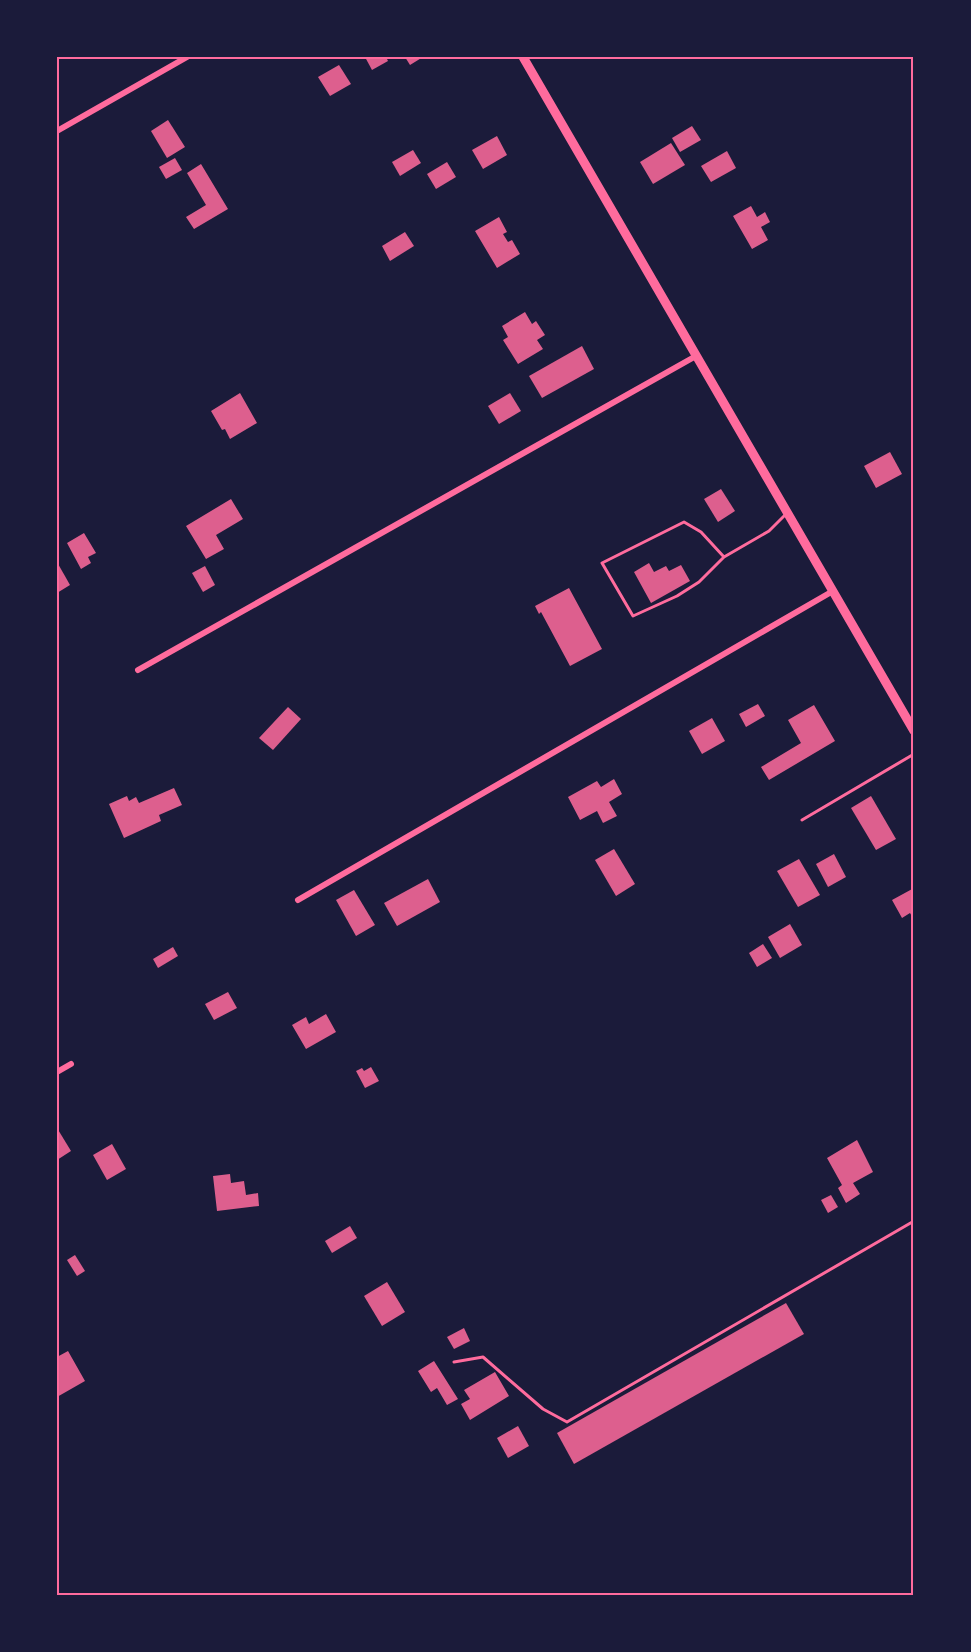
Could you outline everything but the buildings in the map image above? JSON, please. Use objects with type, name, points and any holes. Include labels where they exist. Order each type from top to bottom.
[{"type":"main road","points":[[523,57],[914,731]]},
{"type":"street","points":[[57,131],[187,57]]},
{"type":"street","points":[[138,670],[696,356]]},
{"type":"street","points":[[298,900],[832,591]]},
{"type":"street","points":[[57,1072],[71,1064]]},
{"type":"lane","points":[[724,557],[701,532],[684,522],[602,563],[633,616],[677,596],[699,582],[724,557],[770,531],[787,513]]},
{"type":"lane","points":[[802,820],[914,754]]},
{"type":"lane","points":[[454,1362],[483,1357],[543,1409],[567,1422],[914,1221]]}]
